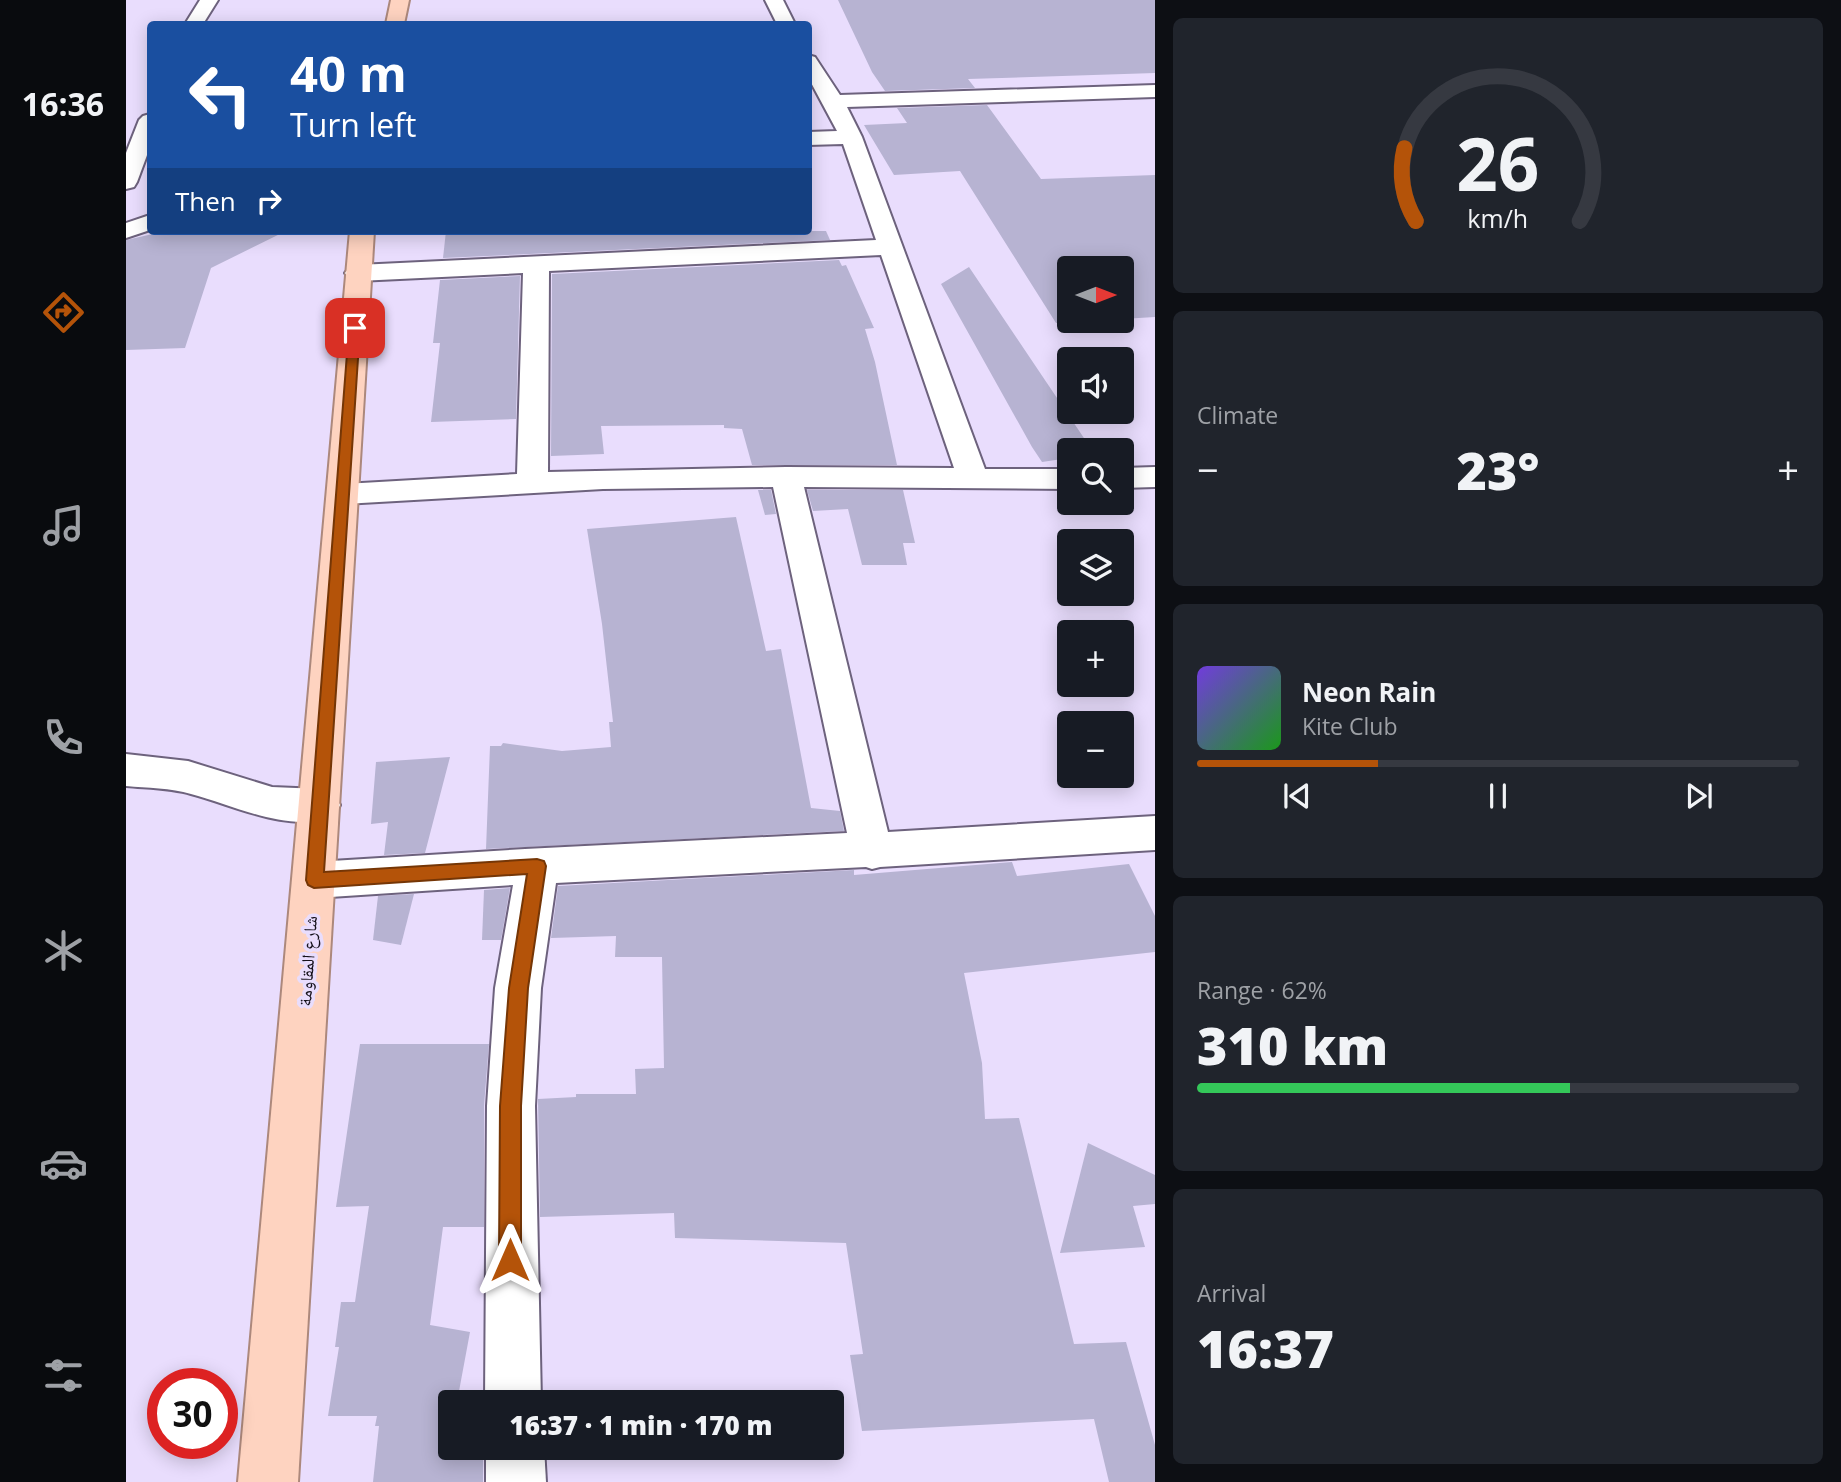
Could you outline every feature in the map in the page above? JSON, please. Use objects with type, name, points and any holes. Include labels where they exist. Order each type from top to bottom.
[{"type":"highway","points":[[396,21],[400,0]]},
{"type":"highway","name":"شارع المقاومة","points":[[268,1482],[362,235]]},
{"type":"street","points":[[196,21],[209,0]]},
{"type":"street","points":[[774,0],[784,21]]},
{"type":"street","points":[[812,67],[834,101],[851,137],[974,480]]},
{"type":"street","points":[[834,101],[1155,91]]},
{"type":"street","points":[[126,181],[147,128]]},
{"type":"street","points":[[812,139],[851,137]]},
{"type":"street","points":[[126,231],[147,223]]},
{"type":"street","points":[[358,273],[536,265],[607,251],[891,247]]},
{"type":"street","points":[[532,482],[536,265]]},
{"type":"street","points":[[786,477],[872,852]]},
{"type":"street","points":[[344,494],[532,482],[786,477],[1057,479]]},
{"type":"street","points":[[1134,478],[1155,477]]},
{"type":"street","points":[[126,770],[188,777],[272,803],[320,805]]},
{"type":"street","points":[[314,880],[537,866],[872,852],[1155,832]]},
{"type":"street","points":[[513,1390],[510,1106],[518,988],[537,866]]},
{"type":"street","points":[[515,1460],[516,1482]]},
{"type":"building","points":[[838,0],[1155,0],[1155,73],[968,79],[975,88],[885,91],[872,72]]},
{"type":"building","points":[[987,105],[1041,179],[1155,175],[1155,317],[1134,318],[1134,256],[1057,256],[1056,323],[960,171],[894,175],[864,125],[907,123],[897,108]]},
{"type":"building","points":[[812,231],[826,231],[830,240],[443,258],[446,235],[812,235]]},
{"type":"building","points":[[148,235],[278,235],[211,268],[185,348],[126,350],[126,240]]},
{"type":"building","points":[[839,260],[842,266],[846,265],[874,328],[865,329],[875,362],[897,465],[752,465],[742,429],[724,428],[724,425],[601,426],[604,454],[551,456],[552,274]]},
{"type":"building","points":[[969,267],[1057,398],[1057,424],[1075,424],[1084,438],[1057,438],[1057,460],[1042,462],[1032,447],[941,284]]},
{"type":"building","points":[[520,276],[516,419],[431,422],[440,343],[433,343],[440,280]]},
{"type":"building","points":[[758,490],[771,490],[776,514],[765,515]]},
{"type":"building","points":[[807,490],[903,490],[915,543],[903,543],[907,565],[862,565],[848,509],[813,511]]},
{"type":"building","points":[[736,517],[766,651],[781,649],[811,808],[840,811],[844,831],[486,849],[490,746],[501,746],[503,743],[562,751],[611,747],[609,722],[613,722],[602,624],[587,529]]},
{"type":"building","points":[[450,757],[425,853],[384,855],[388,822],[371,824],[376,762]]},
{"type":"building","points":[[1012,862],[1017,876],[1129,864],[1155,916],[1155,952],[964,973],[982,1063],[985,1119],[1019,1118],[1074,1344],[1126,1342],[1155,1445],[1155,1482],[1109,1482],[1094,1419],[862,1431],[850,1355],[863,1354],[846,1243],[675,1238],[674,1213],[540,1217],[538,1099],[576,1097],[576,1094],[636,1094],[635,1069],[664,1068],[662,957],[615,957],[616,936],[551,938],[558,886],[854,870],[854,875]]},
{"type":"building","points":[[510,888],[501,940],[482,940],[484,890]]},
{"type":"building","points":[[414,894],[401,945],[373,940],[378,896]]},
{"type":"building","points":[[360,1044],[489,1044],[484,1106],[484,1227],[443,1227],[430,1325],[470,1332],[459,1390],[438,1390],[438,1460],[483,1460],[483,1482],[373,1482],[379,1426],[375,1426],[377,1416],[328,1416],[339,1347],[335,1347],[341,1302],[355,1302],[369,1206],[336,1207]]},
{"type":"building","points":[[1088,1143],[1155,1175],[1155,1204],[1133,1206],[1145,1247],[1060,1253]]},
{"type":"route","points":[[355,328],[314,880],[537,866],[518,988],[510,1106],[510,1260]]}]
